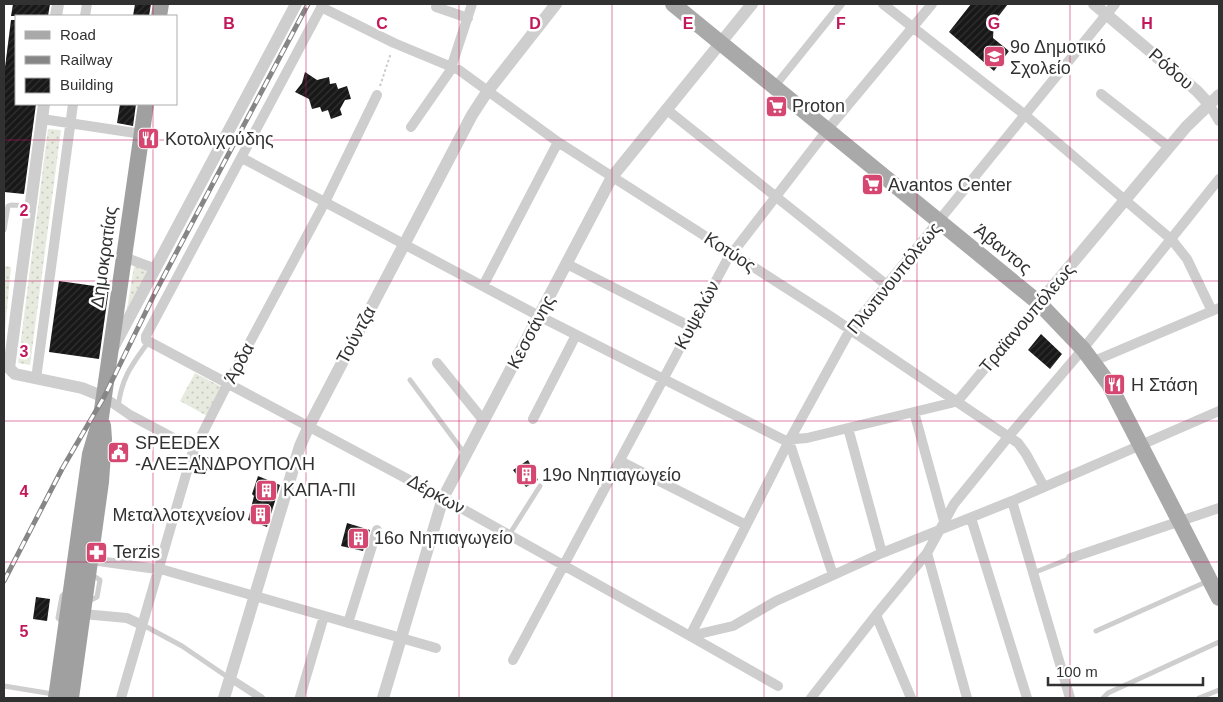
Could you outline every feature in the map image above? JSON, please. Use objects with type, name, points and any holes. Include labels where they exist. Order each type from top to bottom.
[{"type":"highway","name":"Δημοκρατίας","points":[[61,697],[66,625],[90,454],[101,417],[146,105]]},
{"type":"highway","name":"Δημοκρατίας","points":[[61,697],[84,609],[101,482],[104,439],[101,417]]},
{"type":"main road","name":"Άβαντος","points":[[673,4],[1039,303],[1088,355],[1109,384],[1180,521],[1215,579],[1219,598]]},
{"type":"street","points":[[110,354],[296,4]]},
{"type":"street","points":[[411,127],[441,86],[452,66],[472,4]]},
{"type":"street","name":"Τούντζα","points":[[224,698],[300,446],[309,426],[472,116],[487,92],[556,4]]},
{"type":"street","name":"Κεσσάνης","points":[[383,698],[443,498],[483,420],[612,178],[752,4]]},
{"type":"street","points":[[775,86],[841,4]]},
{"type":"street","points":[[883,4],[1025,115],[1172,240],[1187,259],[1216,310],[1088,355]]},
{"type":"street","name":"Κυψελών","points":[[513,660],[731,253],[828,129],[932,4]]},
{"type":"street","name":"Ρόδου","points":[[1094,4],[1111,9],[1197,91],[1209,104],[1219,121]]},
{"type":"street","points":[[148,338],[322,5],[394,42]]},
{"type":"street","points":[[436,7],[468,18]]},
{"type":"street","name":"Πλωτινουπόλεως","points":[[690,636],[789,441],[850,330],[888,286],[1111,9]]},
{"type":"street","name":"Κοτύος","points":[[394,42],[452,66],[612,178],[850,330],[955,402],[1018,442],[1044,486]]},
{"type":"street","points":[[1101,94],[1169,148]]},
{"type":"street","name":"Άρδα","points":[[121,698],[194,449],[325,202],[377,95]]},
{"type":"street","name":"Τραϊανουπόλεως","points":[[955,402],[1169,148],[1219,95]]},
{"type":"street","points":[[44,105],[9,368],[15,374],[82,388],[104,397],[118,407],[194,449]]},
{"type":"street","points":[[36,379],[73,105]]},
{"type":"street","points":[[666,109],[888,286]]},
{"type":"street","points":[[42,119],[142,134]]},
{"type":"street","points":[[483,286],[558,142]]},
{"type":"street","points":[[242,158],[539,316],[778,438],[789,441],[807,438],[955,402]]},
{"type":"street","points":[[811,698],[876,614],[927,553],[954,504],[1009,436],[1088,355],[1219,179]]},
{"type":"street","points":[[124,257],[156,269]]},
{"type":"street","points":[[567,264],[691,327]]},
{"type":"street","points":[[534,419],[576,335]]},
{"type":"street","name":"Δέρκων","points":[[148,338],[443,498],[778,686]]},
{"type":"street","points":[[437,363],[483,420]]},
{"type":"street","points":[[690,636],[733,626],[762,608],[833,574],[942,526],[971,518],[1012,501],[1219,411]]},
{"type":"street","points":[[914,412],[942,526]]},
{"type":"street","points":[[848,428],[882,553]]},
{"type":"street","points":[[789,441],[833,574]]},
{"type":"street","points":[[620,460],[746,525]]},
{"type":"street","points":[[1012,501],[1070,698]]},
{"type":"street","points":[[1072,558],[1219,508]]},
{"type":"street","points":[[971,518],[1027,698]]},
{"type":"street","points":[[348,623],[377,530]]},
{"type":"street","points":[[927,553],[967,698]]},
{"type":"street","points":[[90,566],[158,568],[436,648]]},
{"type":"street","points":[[84,609],[127,618],[142,625]]},
{"type":"street","points":[[876,614],[911,698]]},
{"type":"street","points":[[300,697],[324,616]]},
{"type":"street","points":[[230,678],[261,698]]},
{"type":"lane","points":[[4,230],[8,206],[30,206]]},
{"type":"lane","points":[[118,407],[120,393],[128,371],[148,338]]},
{"type":"lane","points":[[410,380],[465,454]]},
{"type":"lane","points":[[509,535],[540,486]]},
{"type":"lane","points":[[1032,573],[1072,558]]},
{"type":"lane","points":[[1096,631],[1215,579]]},
{"type":"lane","points":[[142,625],[182,646],[230,678]]},
{"type":"lane","points":[[1103,698],[1108,693],[1219,642]]},
{"type":"lane","points":[[4,686],[61,697]]},
{"type":"lane","points":[[1199,698],[1219,690]]},
{"type":"path","points":[[377,95],[394,42]]},
{"type":"shaded area","points":[[48,129],[61,130],[30,365],[18,363]]},
{"type":"shaded area","points":[[4,266],[11,267],[4,341]]},
{"type":"shaded area","points":[[134,266],[148,271],[127,309]]},
{"type":"shaded area","points":[[195,373],[222,387],[207,416],[180,401]]},
{"type":"building","points":[[13,4],[50,4],[48,15],[11,16]]},
{"type":"building","points":[[135,4],[151,4],[149,15],[133,15]]},
{"type":"building","name":"9ο Δημοτικό Σχολείο","points":[[971,4],[1008,4],[994,22],[993,38],[1009,51],[994,71],[949,32]]},
{"type":"building","points":[[11,20],[15,20],[15,105],[36,105],[24,194],[4,192],[4,75]]},
{"type":"building","points":[[305,72],[317,80],[329,77],[330,84],[336,83],[338,89],[347,86],[351,99],[345,100],[340,109],[342,115],[331,119],[328,110],[322,112],[320,107],[312,109],[309,99],[295,92],[302,83]]},
{"type":"building","points":[[120,105],[136,105],[133,126],[117,123]]},
{"type":"building","points":[[59,281],[109,288],[99,359],[49,352]]},
{"type":"building","points":[[1041,334],[1062,354],[1050,369],[1028,350]]},
{"type":"building","points":[[199,455],[211,458],[205,474],[194,473]]},
{"type":"building","name":"19ο Νηπιαγωγείο","points":[[528,460],[538,480],[526,487],[513,470]]},
{"type":"building","points":[[258,476],[280,485],[267,527],[248,520],[254,496],[252,494]]},
{"type":"building","name":"16ο Νηπιαγωγείο","points":[[347,523],[370,530],[363,551],[341,546]]},
{"type":"building","points":[[36,597],[50,599],[47,621],[33,619]]},
{"type":"railway","points":[[4,581],[62,469],[104,397],[156,291],[308,4]]},
{"type":"place","name":"9ο Δημοτικό Σχολείο","points":[[994,57]]},
{"type":"place","name":"Proton","points":[[776,106]]},
{"type":"place","name":"Κοτολιχούδης","points":[[149,139]]},
{"type":"place","name":"Avantos Center","points":[[872,185]]},
{"type":"place","name":"Η Στάση","points":[[1115,385]]},
{"type":"place","name":"SPEEDEX -ΑΛΕΞΑΝΔΡΟΥΠΟΛΗ","points":[[119,453]]},
{"type":"place","name":"19ο Νηπιαγωγείο","points":[[526,475]]},
{"type":"place","name":"ΚΑΠΑ-ΠΙ","points":[[267,490]]},
{"type":"place","name":"Μεταλλοτεχνείον","points":[[261,515]]},
{"type":"place","name":"16ο Νηπιαγωγείο","points":[[358,538]]},
{"type":"place","name":"Terzis","points":[[97,552]]}]
